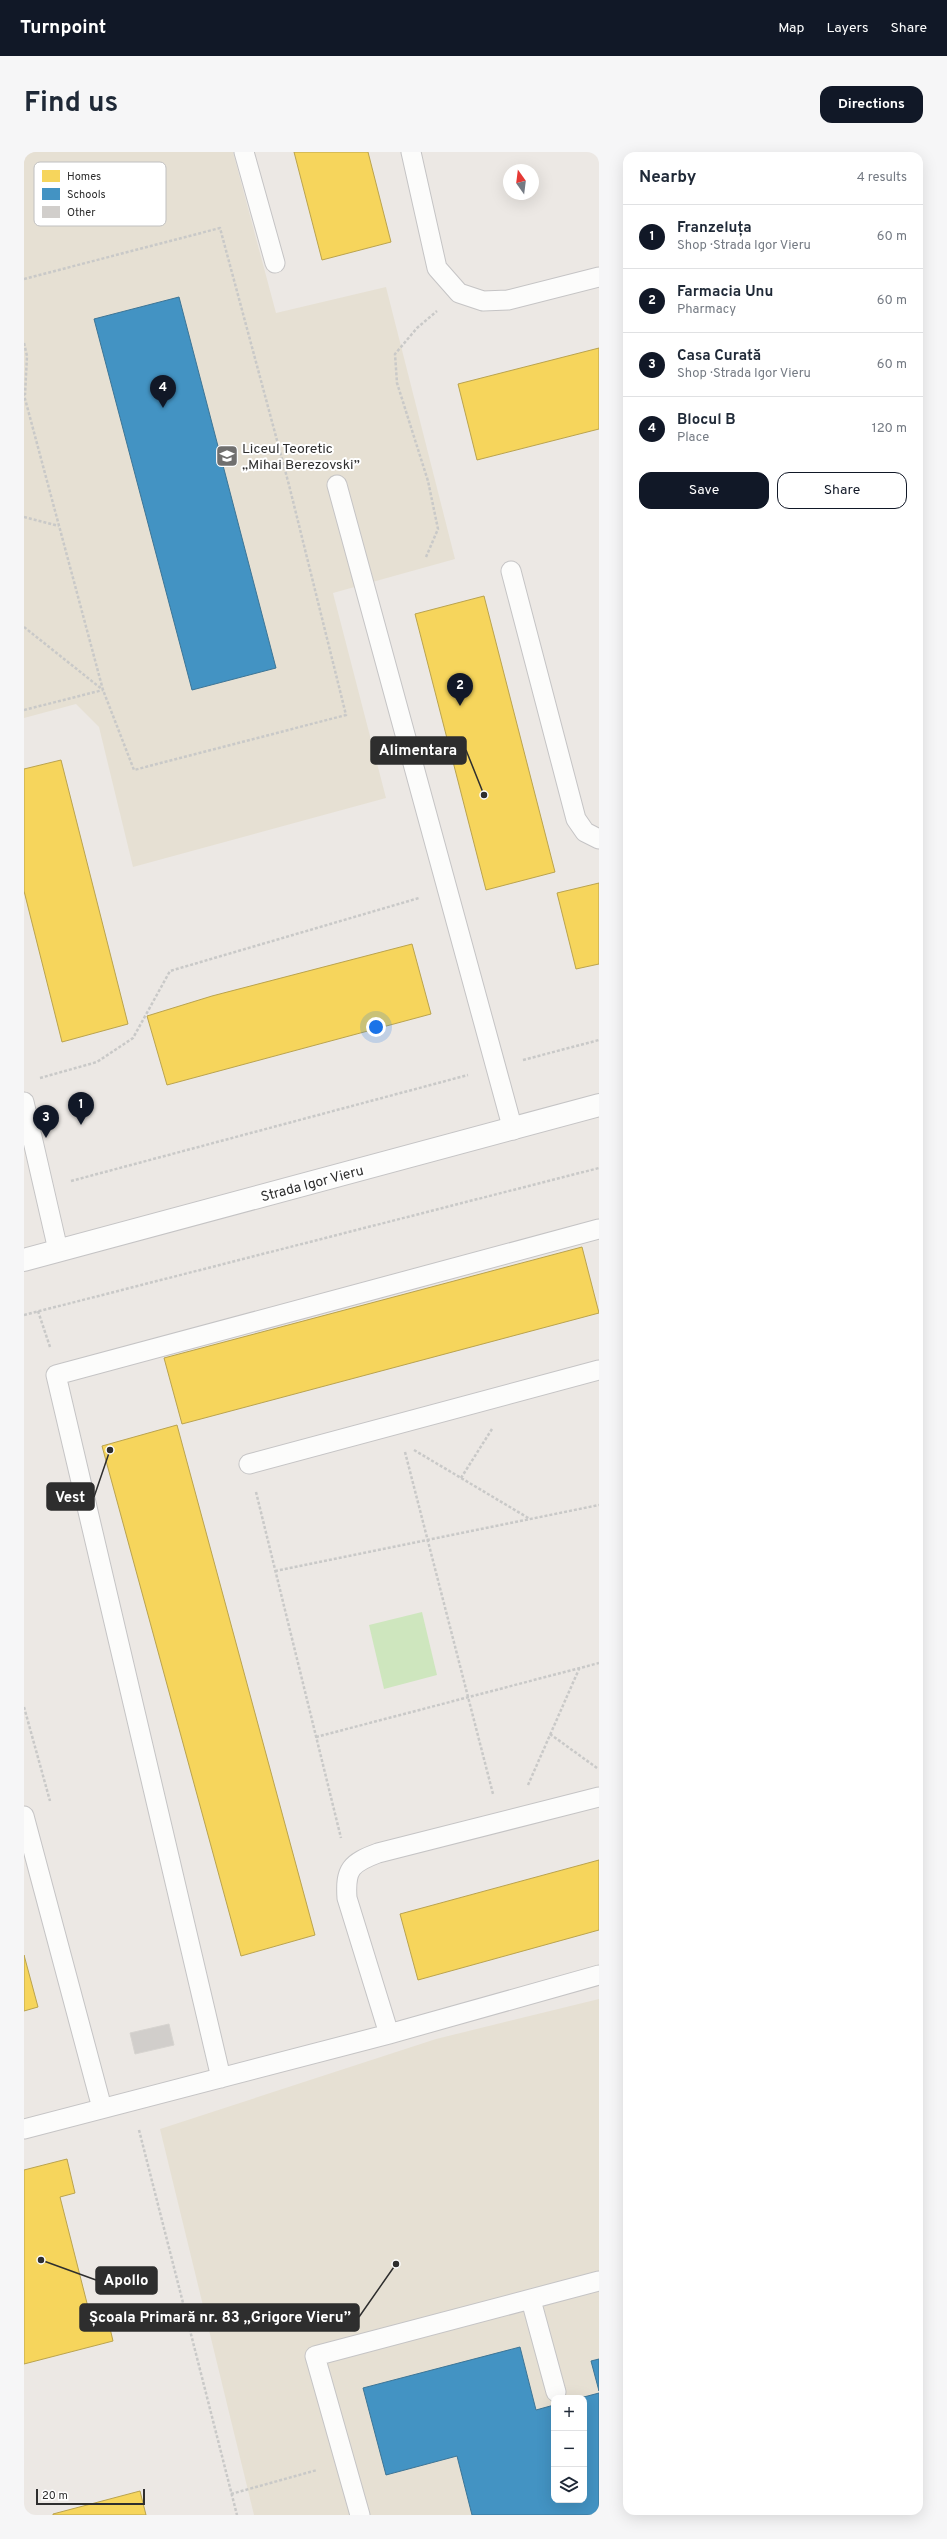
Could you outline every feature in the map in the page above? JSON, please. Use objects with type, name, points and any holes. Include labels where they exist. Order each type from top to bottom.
[{"type":"street","name":"Strada Igor Vieru","points":[[24,1260],[513,1130],[599,1105]]},
{"type":"lane","points":[[244,152],[275,263]]},
{"type":"lane","points":[[411,152],[437,268],[459,293],[483,301],[508,300],[599,277]]},
{"type":"lane","points":[[337,485],[513,1130]]},
{"type":"lane","points":[[511,571],[576,819],[585,832],[599,839]]},
{"type":"lane","points":[[24,1102],[58,1250]]},
{"type":"lane","points":[[221,2078],[56,1375],[599,1229]]},
{"type":"lane","points":[[249,1464],[599,1370]]},
{"type":"lane","points":[[389,2034],[347,1898],[346,1880],[350,1871],[358,1861],[378,1853],[599,1797]]},
{"type":"lane","points":[[24,1816],[102,2108]]},
{"type":"lane","points":[[24,2129],[389,2034],[599,1975]]},
{"type":"lane","points":[[360,2515],[315,2356],[599,2281]]},
{"type":"lane","points":[[531,2300],[556,2392]]},
{"type":"path","points":[[24,279],[220,228],[289,486],[346,716],[134,770],[103,690],[25,395],[26,356],[24,343]]},
{"type":"path","points":[[426,557],[438,528],[428,480],[397,383],[395,354],[417,328],[459,293]]},
{"type":"path","points":[[24,517],[60,526]]},
{"type":"path","points":[[24,627],[103,690]]},
{"type":"path","points":[[24,710],[103,690]]},
{"type":"path","points":[[39,1078],[97,1062],[133,1038],[170,971],[447,890]]},
{"type":"path","points":[[43,1188],[599,1040]]},
{"type":"path","points":[[24,1315],[599,1168]]},
{"type":"path","points":[[38,1311],[50,1346]]},
{"type":"path","points":[[461,1478],[514,1393]]},
{"type":"path","points":[[398,1424],[469,1698],[507,1820]]},
{"type":"path","points":[[403,1444],[531,1519]]},
{"type":"path","points":[[249,1464],[350,1871]]},
{"type":"path","points":[[275,1571],[599,1505]]},
{"type":"path","points":[[316,1737],[599,1664]]},
{"type":"path","points":[[507,1820],[550,1734],[579,1669]]},
{"type":"path","points":[[550,1734],[599,1770]]},
{"type":"path","points":[[231,2494],[345,2462]]},
{"type":"shaded area","name":"Liceul Teoretic „Mihai Berezovski”","points":[[24,152],[233,152],[276,313],[386,287],[455,559],[333,593],[386,798],[133,867],[99,727],[76,704],[24,718]]},
{"type":"shaded area","points":[[599,1999],[599,2515],[254,2515],[160,2129],[436,2039]]},
{"type":"green space","points":[[422,1612],[437,1675],[384,1689],[369,1625]]},
{"type":"building: Homes","points":[[294,152],[368,152],[391,242],[322,260]]},
{"type":"building: Homes","points":[[599,348],[599,429],[477,460],[458,384]]},
{"type":"building: Homes","points":[[484,596],[555,872],[486,890],[415,614]]},
{"type":"building: Homes","points":[[61,760],[128,1024],[62,1042],[24,891],[24,769]]},
{"type":"building: Homes","points":[[599,883],[599,964],[576,969],[557,893]]},
{"type":"building: Homes","points":[[412,944],[431,1014],[167,1085],[147,1016],[212,996]]},
{"type":"building: Homes","points":[[582,1247],[599,1313],[182,1424],[164,1358]]},
{"type":"building: Homes","points":[[177,1425],[315,1935],[241,1956],[102,1446]]},
{"type":"building: Homes","points":[[599,1860],[599,1930],[418,1980],[400,1914]]},
{"type":"building: Homes","points":[[24,1955],[38,2007],[24,2011]]},
{"type":"building: Homes","points":[[67,2159],[75,2193],[60,2197],[89,2311],[105,2307],[113,2341],[24,2364],[24,2170]]},
{"type":"building: Homes","points":[[140,2491],[146,2515],[53,2515],[53,2514]]},
{"type":"building: Schools","points":[[179,297],[276,668],[192,690],[94,319]]},
{"type":"building: Schools","points":[[520,2347],[536,2410],[551,2406],[551,2503],[587,2503],[587,2396],[599,2393],[599,2515],[472,2515],[457,2456],[386,2475],[363,2388]]},
{"type":"building: Schools","points":[[599,2359],[599,2391],[591,2361]]},
{"type":"building: Other","points":[[169,2024],[174,2045],[135,2054],[130,2033]]},
{"type":"place","name":"Blocul B","points":[[163,408]]},
{"type":"place","name":"Liceul Teoretic „Mihai Berezovski”","points":[[227,456]]},
{"type":"place","name":"Farmacia Unu","points":[[460,706]]},
{"type":"place","name":"Alimentara","points":[[484,795]]},
{"type":"place","name":"Franzeluța","points":[[81,1125]]},
{"type":"place","name":"Casa Curată","points":[[46,1138]]},
{"type":"place","name":"Vest","points":[[110,1450]]},
{"type":"place","name":"Apollo","points":[[41,2260]]},
{"type":"place","name":"Școala Primară nr. 83 „Grigore Vieru”","points":[[396,2264]]}]
